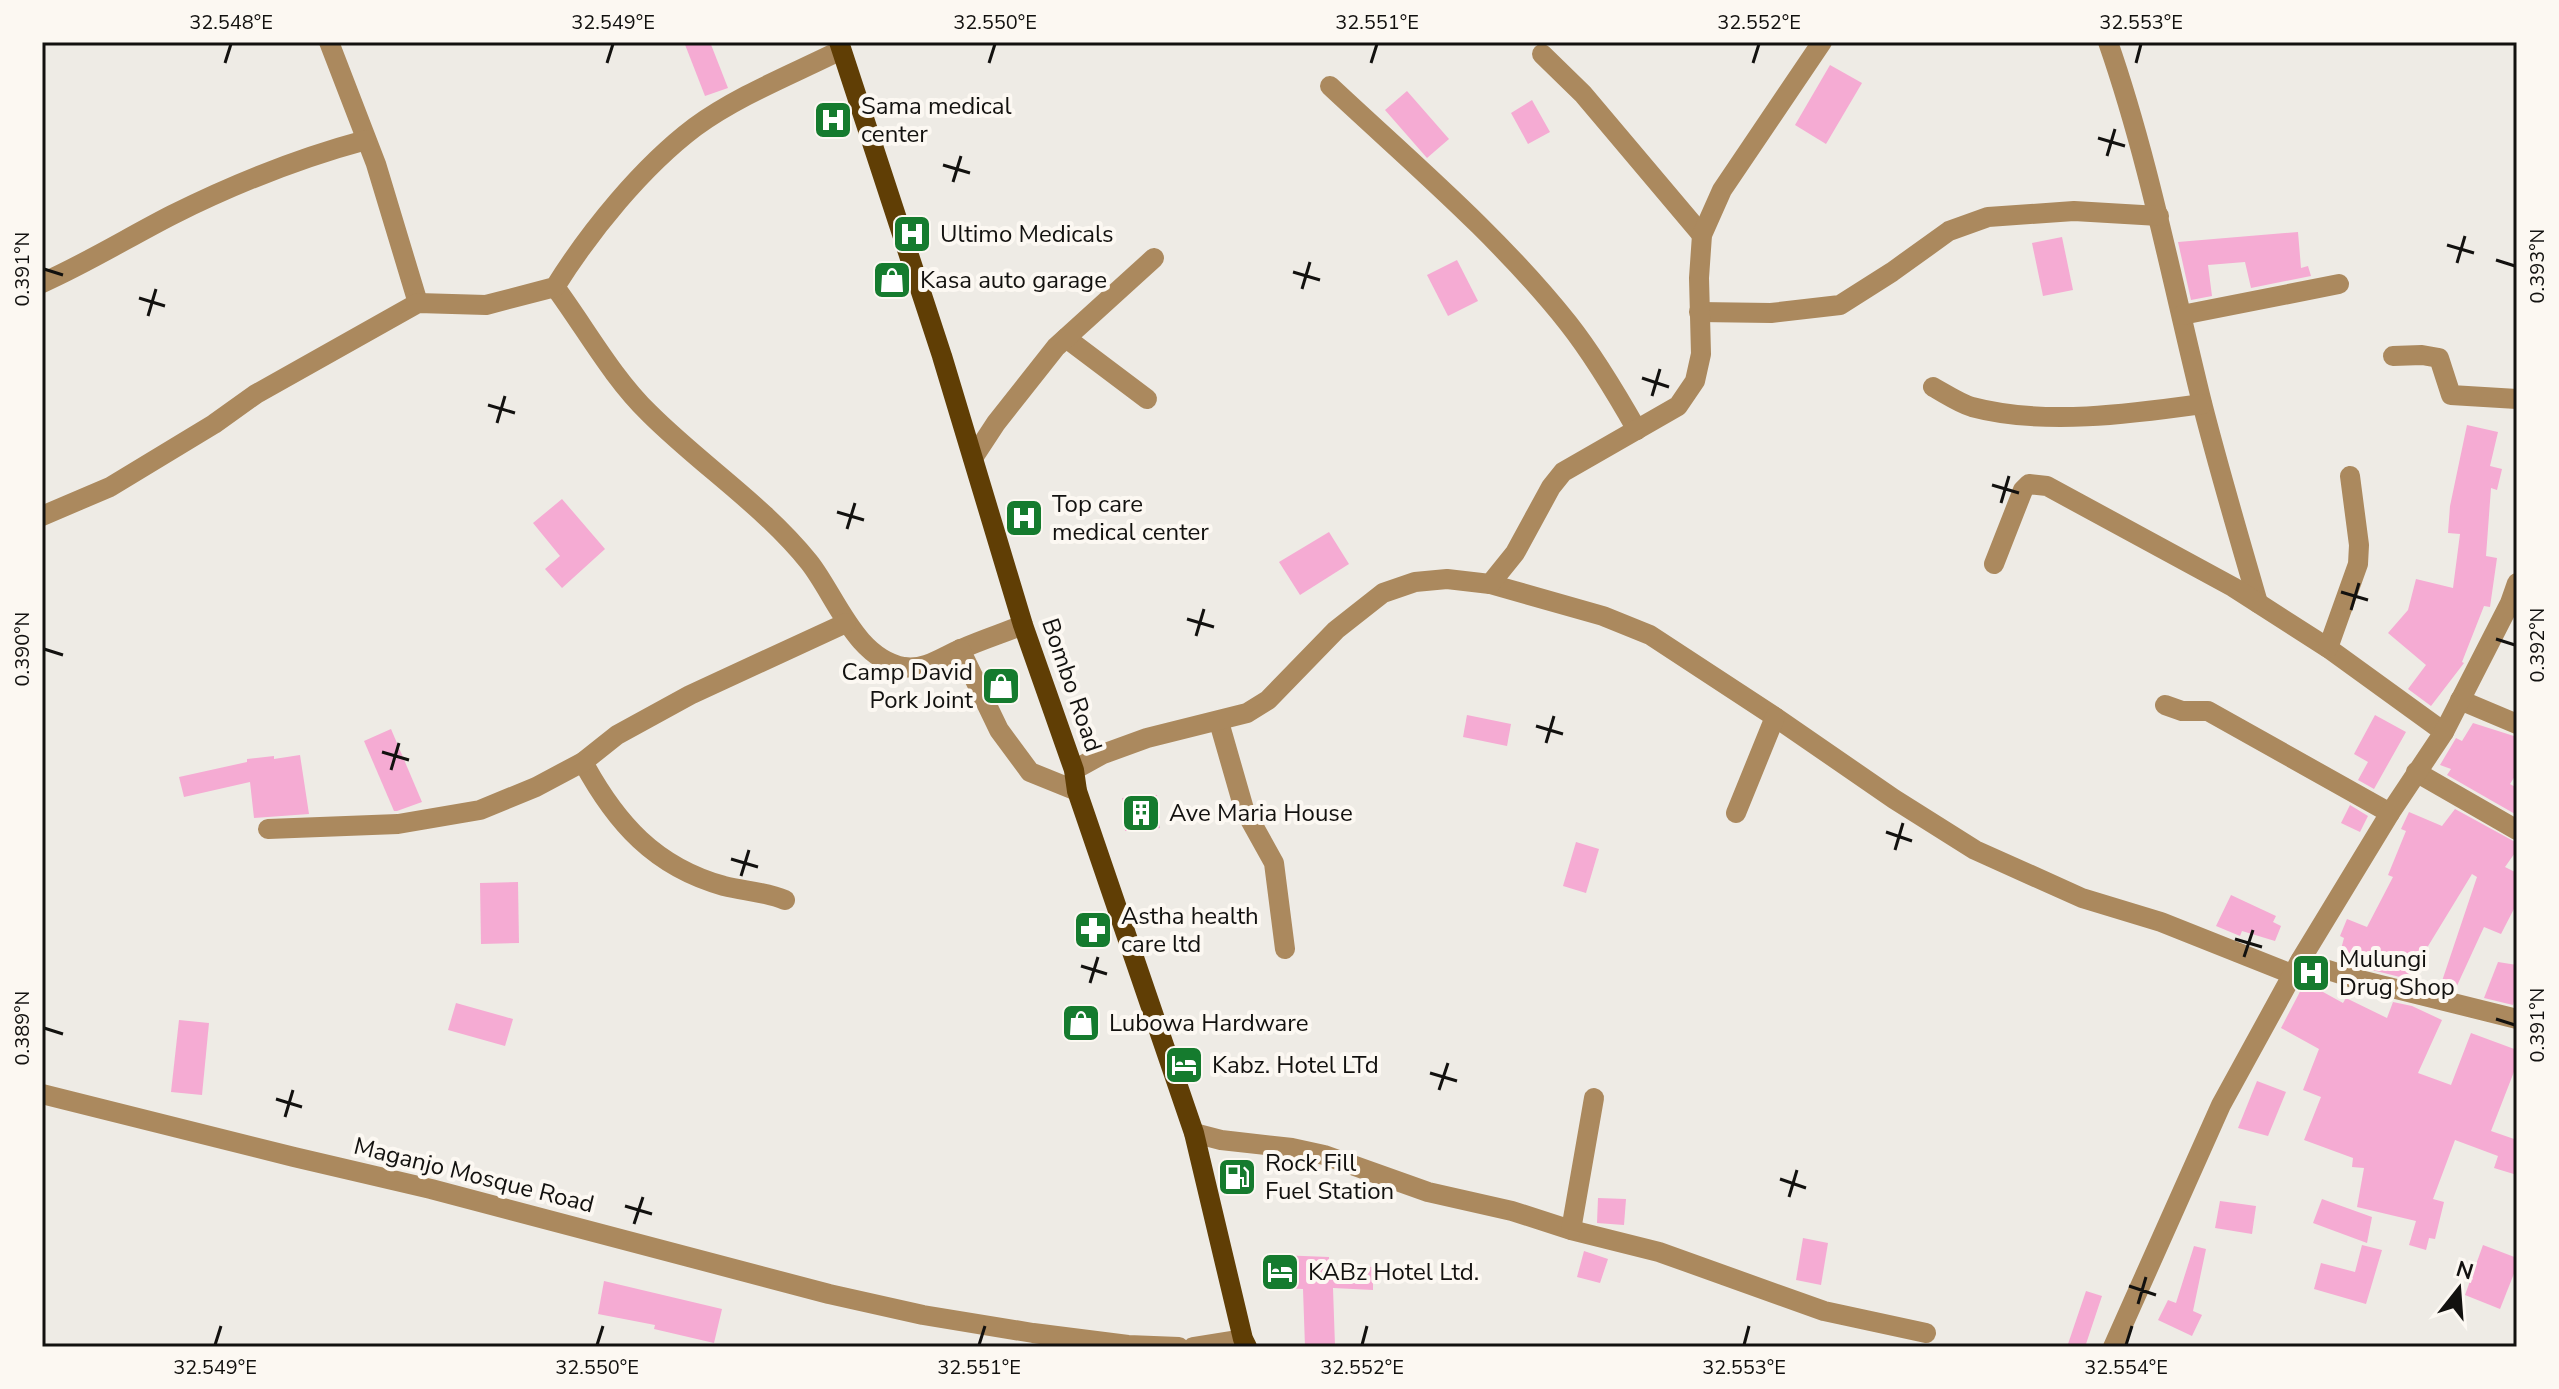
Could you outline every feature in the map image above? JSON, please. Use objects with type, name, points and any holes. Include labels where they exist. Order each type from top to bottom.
[{"type":"main road","name":"Bombo Road","points":[[840,46],[973,458],[1023,625],[1194,1133],[1245,1343]]},
{"type":"street","points":[[329,42],[376,164],[418,303]]},
{"type":"street","points":[[1490,584],[1515,553],[1551,487],[1563,472],[1678,406],[1695,381],[1701,354],[1702,235],[1722,190],[1822,42]]},
{"type":"street","points":[[2108,42],[2129,103],[2159,216],[2202,404],[2258,603]]},
{"type":"street","points":[[42,516],[110,487],[214,424],[256,394],[418,303],[486,305],[555,287],[577,252],[615,205],[695,128],[840,46]]},
{"type":"street","points":[[1542,54],[1583,94],[1702,235]]},
{"type":"street","points":[[1330,86],[1475,222],[1533,282],[1569,325],[1637,430]]},
{"type":"street","points":[[42,283],[173,214],[254,177],[366,140]]},
{"type":"street","points":[[1699,312],[1771,313],[1840,305],[1949,231],[1988,217],[2074,211],[2159,216]]},
{"type":"street","points":[[973,458],[996,423],[1056,347],[1154,258]]},
{"type":"street","points":[[2182,315],[2339,284]]},
{"type":"street","points":[[555,287],[623,386],[650,414],[776,523],[818,573],[846,623],[882,658],[902,666],[932,664],[960,649],[1023,625]]},
{"type":"street","points":[[1066,338],[1147,399]]},
{"type":"street","points":[[2393,356],[2439,358],[2451,395],[2517,399]]},
{"type":"street","points":[[1933,387],[1969,406],[2005,414],[2132,414],[2202,404]]},
{"type":"street","points":[[2328,648],[2358,564],[2359,545],[2350,476]]},
{"type":"street","points":[[1994,564],[2023,490],[2029,484],[2047,486],[2258,603],[2328,648],[2444,732]]},
{"type":"street","points":[[960,649],[999,730],[1030,772],[1075,780],[1103,754],[1147,738],[1247,713],[1268,700],[1336,630],[1383,593],[1415,582],[1447,579],[1490,584],[1603,616],[1650,635],[1975,850],[2082,898],[2297,968],[2356,979],[2517,1019]]},
{"type":"street","points":[[2113,1347],[2221,1105],[2297,968],[2390,813],[2444,732],[2510,603],[2517,583]]},
{"type":"street","points":[[268,829],[398,824],[480,810],[536,787],[583,762],[617,735],[690,695],[846,623]]},
{"type":"street","points":[[2460,700],[2517,724]]},
{"type":"street","points":[[2165,705],[2182,711],[2208,711],[2390,813]]},
{"type":"street","points":[[1736,813],[1775,717]]},
{"type":"street","points":[[1219,722],[1244,809],[1274,863],[1285,949]]},
{"type":"street","points":[[583,762],[611,810],[630,832],[672,865],[723,886],[785,900]]},
{"type":"street","points":[[2416,772],[2517,830]]},
{"type":"street","name":"Maganjo Mosque Road","points":[[42,1094],[431,1189],[910,1312],[1127,1346],[1179,1347]]},
{"type":"street","points":[[1571,1230],[1594,1098]]},
{"type":"street","points":[[1194,1133],[1324,1155],[1428,1192],[1512,1211],[1571,1230],[1659,1252],[1824,1311],[1926,1333]]},
{"type":"street","points":[[1193,1347],[1245,1343]]},
{"type":"building","points":[[684,42],[710,42],[728,88],[705,96]]},
{"type":"building","points":[[1830,65],[1862,83],[1826,144],[1795,125]]},
{"type":"building","points":[[1407,91],[1449,139],[1427,158],[1385,110]]},
{"type":"building","points":[[1532,100],[1550,132],[1528,144],[1511,113]]},
{"type":"building","points":[[2298,232],[2301,268],[2308,266],[2311,276],[2251,288],[2245,262],[2208,265],[2212,296],[2191,300],[2178,242]]},
{"type":"building","points":[[2062,237],[2073,290],[2043,296],[2032,243]]},
{"type":"building","points":[[1457,260],[1478,301],[1448,316],[1427,275]]},
{"type":"building","points":[[2467,425],[2498,432],[2490,466],[2502,469],[2497,490],[2491,488],[2486,556],[2497,558],[2490,607],[2484,606],[2464,663],[2431,706],[2408,689],[2426,665],[2388,633],[2408,610],[2416,579],[2453,588],[2460,534],[2448,533],[2450,506]]},
{"type":"building","points":[[562,499],[605,549],[562,588],[545,569],[560,556],[533,523]]},
{"type":"building","points":[[1329,532],[1349,564],[1300,595],[1279,562]]},
{"type":"building","points":[[1467,715],[1511,724],[1507,746],[1463,737]]},
{"type":"building","points":[[2375,715],[2406,732],[2374,789],[2358,780],[2368,762],[2354,754]]},
{"type":"building","points":[[2473,723],[2517,737],[2517,773],[2510,784],[2517,788],[2515,814],[2447,775],[2451,769],[2440,765],[2456,738],[2462,741]]},
{"type":"building","points":[[391,729],[422,802],[397,811],[394,811],[364,741]]},
{"type":"building","points":[[300,755],[309,814],[254,818],[250,782],[184,797],[179,777],[247,762],[247,759]]},
{"type":"building","name":"Ave Maria House","points":[[1157,795],[1160,828],[1125,831],[1122,798]]},
{"type":"building","points":[[2350,805],[2368,816],[2360,832],[2341,823]]},
{"type":"building","points":[[2455,809],[2517,843],[2517,850],[2505,867],[2517,873],[2517,903],[2501,934],[2484,927],[2455,990],[2440,987],[2477,877],[2472,874],[2408,979],[2364,968],[2366,962],[2340,953],[2344,938],[2340,936],[2347,919],[2367,927],[2393,877],[2388,875],[2406,831],[2401,829],[2409,812],[2442,826]]},
{"type":"building","points":[[1576,842],[1599,849],[1586,893],[1563,886]]},
{"type":"building","points":[[518,882],[519,943],[481,944],[480,883]]},
{"type":"building","points":[[2231,895],[2276,916],[2273,922],[2281,926],[2275,941],[2242,931],[2240,936],[2216,926]]},
{"type":"building","points":[[2498,962],[2517,965],[2517,992],[2513,1005],[2484,998]]},
{"type":"building","points":[[2305,982],[2343,1003],[2346,998],[2387,1018],[2393,1002],[2412,1006],[2442,1020],[2418,1073],[2451,1085],[2471,1033],[2517,1050],[2517,1064],[2491,1131],[2517,1140],[2517,1175],[2494,1168],[2498,1156],[2455,1140],[2433,1199],[2444,1202],[2435,1239],[2429,1238],[2426,1250],[2409,1245],[2416,1221],[2357,1207],[2364,1168],[2352,1167],[2353,1158],[2304,1140],[2321,1097],[2303,1090],[2319,1049],[2281,1028]]},
{"type":"building","points":[[456,1003],[513,1019],[505,1046],[448,1030]]},
{"type":"building","points":[[179,1020],[209,1023],[202,1095],[171,1092]]},
{"type":"building","points":[[2257,1081],[2286,1092],[2268,1136],[2238,1128]]},
{"type":"building","points":[[1598,1198],[1626,1199],[1624,1225],[1597,1223]]},
{"type":"building","points":[[2322,1199],[2372,1217],[2367,1243],[2313,1223]]},
{"type":"building","points":[[2220,1201],[2256,1206],[2252,1234],[2215,1228]]},
{"type":"building","points":[[1803,1238],[1828,1243],[1821,1285],[1796,1280]]},
{"type":"building","points":[[2362,1245],[2382,1250],[2366,1304],[2314,1289],[2321,1263],[2355,1272]]},
{"type":"building","points":[[2483,1245],[2517,1258],[2517,1266],[2500,1309],[2465,1295]]},
{"type":"building","points":[[2194,1246],[2206,1249],[2193,1311],[2202,1315],[2192,1336],[2158,1320],[2168,1300],[2176,1303]]},
{"type":"building","points":[[1584,1251],[1608,1259],[1600,1283],[1577,1277]]},
{"type":"building","points":[[1278,1255],[1329,1257],[1329,1265],[1373,1267],[1373,1290],[1333,1288],[1335,1346],[1305,1347],[1303,1289],[1277,1288]]},
{"type":"building","points":[[604,1281],[722,1309],[714,1343],[654,1329],[655,1325],[598,1314]]},
{"type":"building","points":[[2086,1291],[2102,1296],[2085,1347],[2067,1347]]},
{"type":"place","name":"Sama medical center","points":[[833,120]]},
{"type":"place","name":"Ultimo Medicals","points":[[912,234]]},
{"type":"place","name":"Kasa auto garage","points":[[892,280]]},
{"type":"place","name":"Top care medical center","points":[[1024,518]]},
{"type":"place","name":"Camp David Pork Joint","points":[[1001,686]]},
{"type":"place","name":"Ave Maria House","points":[[1141,813]]},
{"type":"place","name":"Astha health care ltd","points":[[1093,930]]},
{"type":"place","name":"Mulungi Drug Shop","points":[[2311,973]]},
{"type":"place","name":"Lubowa Hardware","points":[[1081,1023]]},
{"type":"place","name":"Kabz. Hotel LTd","points":[[1184,1065]]},
{"type":"place","name":"Rock Fill Fuel Station","points":[[1237,1177]]},
{"type":"place","name":"KABz Hotel Ltd.","points":[[1280,1272]]}]
